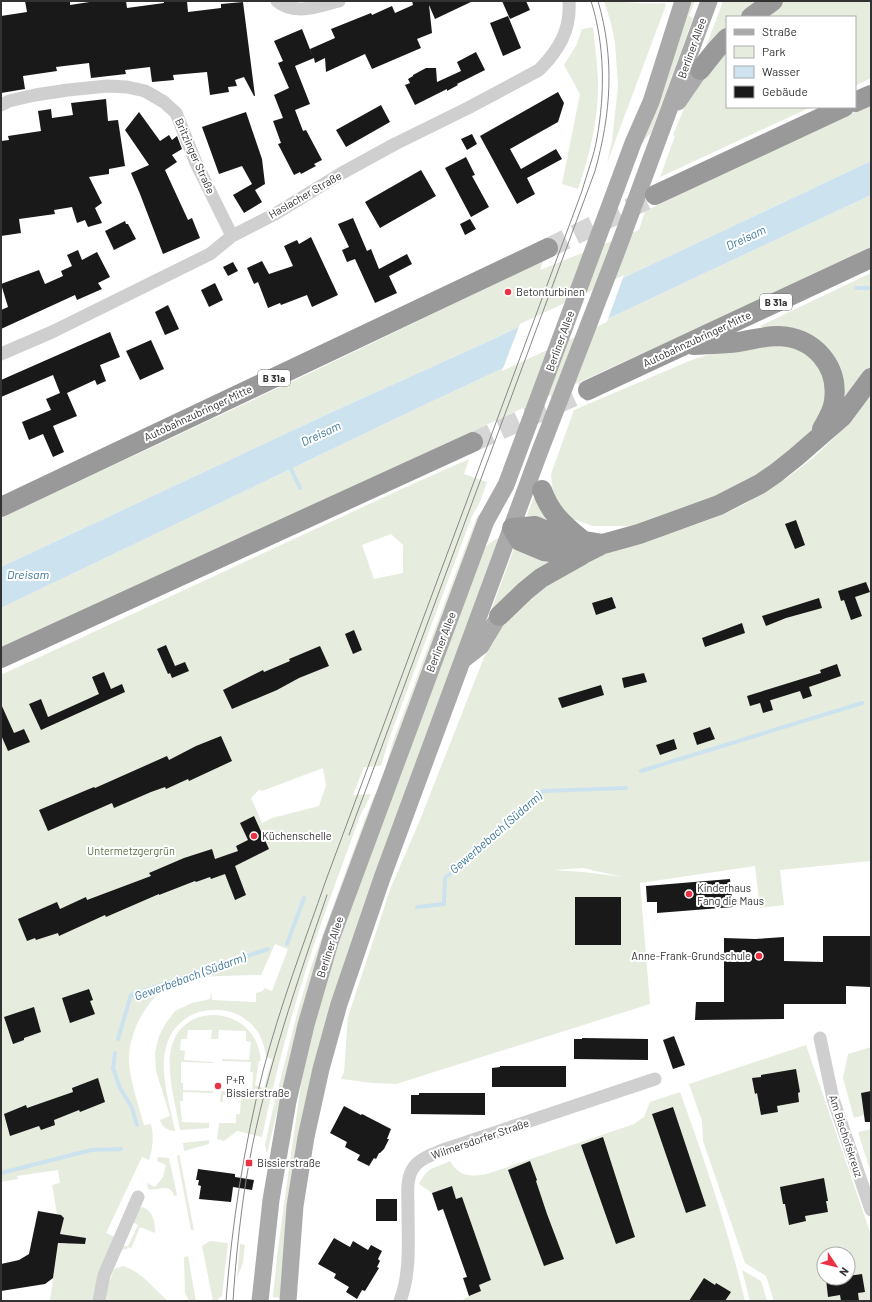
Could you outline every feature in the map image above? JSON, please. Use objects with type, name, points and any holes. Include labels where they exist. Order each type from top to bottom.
[{"type":"highway","points":[[752,16],[773,1]]},
{"type":"highway","points":[[700,70],[726,39]]},
{"type":"highway","points":[[856,102],[871,95]]},
{"type":"highway","points":[[655,195],[842,108]]},
{"type":"highway","name":"Autobahnzubringer Mitte","points":[[1,507],[548,248]]},
{"type":"highway","name":"Autobahnzubringer Mitte","points":[[588,390],[871,258]]},
{"type":"highway","points":[[681,346],[737,342],[778,336],[791,338],[812,347],[827,362],[833,375],[834,384],[834,402],[830,415],[816,439]]},
{"type":"highway","points":[[499,616],[541,578],[584,547],[603,544],[639,534],[697,514],[742,494],[776,473],[842,417],[871,378]]},
{"type":"highway","points":[[1,658],[473,442]]},
{"type":"highway","points":[[534,491],[547,503],[556,517],[584,547]]},
{"type":"highway","points":[[512,528],[535,526],[584,547]]},
{"type":"main road","name":"Berliner Allee","points":[[260,1301],[271,1200],[288,1101],[306,1025],[331,939],[486,521],[506,485],[633,143],[650,102],[683,1]]},
{"type":"main road","name":"Berliner Allee","points":[[534,491],[538,456],[617,251],[709,1]]},
{"type":"main road","points":[[662,126],[700,70]]},
{"type":"main road","points":[[288,1301],[295,1206],[306,1136],[321,1069],[340,1004],[358,947],[462,660],[512,528],[534,491]]},
{"type":"main road","points":[[486,521],[512,528]]},
{"type":"main road","points":[[462,660],[480,646],[499,616]]},
{"type":"street","points":[[277,1],[282,6],[294,10],[307,9],[339,1]]},
{"type":"street","name":"Haslacher Straße","points":[[1,354],[52,332],[210,254],[232,236],[275,214],[342,173],[539,70],[561,44],[568,20],[569,1]]},
{"type":"street","name":"Britzinger Straße","points":[[1,105],[9,101],[35,95],[107,86],[127,87],[146,91],[164,102],[176,113],[196,162],[232,236]]},
{"type":"street","name":"Am Bischofskreuz","points":[[820,1038],[832,1099],[871,1210]]},
{"type":"street","name":"Wilmersdorfer Straße","points":[[400,1301],[406,1288],[408,1260],[408,1184],[412,1169],[420,1160],[440,1151],[655,1079]]},
{"type":"street","points":[[99,1301],[104,1275],[138,1197]]},
{"type":"green space","points":[[604,1],[650,4],[665,3],[666,5],[607,163],[612,141],[618,86],[615,43]]},
{"type":"green space","points":[[689,1],[695,1],[689,16],[693,18],[651,133],[643,143],[640,142]]},
{"type":"green space","points":[[723,1],[755,2],[742,16],[726,16],[726,30],[711,46],[707,44]]},
{"type":"green space","points":[[783,1],[871,1],[871,78],[856,86],[856,16],[762,16]]},
{"type":"green space","points":[[593,27],[598,80],[597,108],[590,149],[578,189],[562,184],[580,94],[564,65],[577,44],[582,29]]},
{"type":"green space","points":[[726,47],[726,108],[809,108],[660,177],[675,136],[673,135],[686,104]]},
{"type":"green space","points":[[871,103],[871,161],[487,342],[332,412],[1,567],[1,518],[308,374],[543,261],[540,270],[639,230],[645,211]]},
{"type":"green space","points":[[871,195],[871,250],[1,648],[1,608],[399,417]]},
{"type":"green space","points":[[871,273],[871,369],[846,401],[837,365],[760,326]]},
{"type":"green space","points":[[795,345],[824,369],[827,407],[805,444],[738,490],[652,521],[629,526],[593,526],[570,518],[564,513],[553,492],[551,474],[574,410],[694,359],[733,348]]},
{"type":"green space","points":[[871,395],[871,861],[780,870],[784,905],[760,908],[755,866],[640,883],[650,1004],[396,1084],[341,1079],[344,1072],[348,1017],[391,887],[420,820],[483,660],[492,640],[512,613],[538,589],[604,554],[700,523],[745,504],[787,478],[813,458],[835,437]],"holes":[[[583,868],[623,877],[583,872],[553,870]]]},
{"type":"green space","name":"Untermetzgergrün","points":[[469,459],[464,474],[487,482],[480,502],[472,516],[389,739],[381,766],[364,767],[353,795],[371,794],[361,813],[304,974],[285,1039],[262,1137],[237,1131],[224,1141],[217,1139],[219,1123],[236,1123],[236,1114],[240,1114],[241,1095],[223,1095],[223,1102],[220,1102],[221,1091],[252,1093],[253,1072],[250,1072],[251,1062],[222,1061],[222,1059],[249,1060],[251,1042],[246,1041],[246,1031],[219,1030],[218,1039],[211,1039],[212,1030],[188,1030],[187,1039],[181,1039],[180,1050],[185,1051],[184,1060],[213,1062],[181,1062],[181,1083],[183,1083],[183,1090],[213,1091],[213,1093],[183,1092],[183,1101],[180,1101],[182,1122],[209,1123],[209,1128],[180,1130],[171,1079],[171,1049],[178,1033],[189,1022],[203,1016],[219,1015],[234,1019],[247,1028],[256,1042],[261,1061],[259,1061],[255,1085],[264,1088],[272,1059],[266,1057],[264,1045],[259,1034],[250,1022],[237,1015],[224,1011],[210,1010],[196,1013],[183,1020],[174,1030],[167,1044],[164,1076],[175,1131],[166,1128],[162,1125],[160,1120],[170,1116],[156,1071],[155,1053],[159,1036],[175,1011],[192,1003],[210,999],[211,992],[212,1000],[256,1002],[256,993],[263,991],[264,988],[272,991],[288,949],[275,944],[261,975],[197,978],[176,982],[159,993],[143,1013],[137,1023],[133,1035],[130,1047],[129,1067],[144,1125],[151,1124],[153,1133],[153,1142],[149,1160],[142,1157],[106,1233],[115,1237],[98,1273],[93,1301],[50,1301],[58,1243],[66,1244],[68,1235],[60,1234],[64,1218],[57,1214],[52,1185],[60,1183],[58,1170],[17,1176],[18,1179],[1,1182],[1,675]],"holes":[[[391,534],[403,545],[403,573],[374,579],[362,545]],[[323,768],[326,785],[319,806],[272,818],[262,823],[251,798],[259,790],[262,791]]]},
{"type":"green space","points":[[535,494],[556,527],[527,515]]},
{"type":"green space","points":[[481,512],[483,513],[388,766],[386,766],[393,741],[476,519]]},
{"type":"green space","points":[[501,537],[338,987],[281,1298],[273,1297],[287,1182],[309,1038],[346,918],[484,548],[494,540]]},
{"type":"green space","points":[[515,546],[554,559],[493,611],[492,608]]},
{"type":"green space","points":[[378,793],[291,1052],[267,1154],[265,1145],[272,1113],[298,1010],[312,964],[366,816],[375,794]]},
{"type":"green space","points":[[806,1045],[871,1235],[871,1301],[774,1301],[766,1276],[745,1263],[703,1141],[702,1121],[689,1084]]},
{"type":"green space","points":[[871,1047],[871,1091],[861,1093],[864,1115],[854,1118],[843,1078],[848,1054]]},
{"type":"green space","points":[[680,1092],[716,1196],[745,1301],[461,1301],[481,1291],[479,1285],[491,1280],[462,1197],[456,1199],[451,1186],[432,1193],[419,1184],[425,1174],[450,1161],[457,1170],[466,1175],[487,1174],[634,1124],[644,1117],[650,1102]]},
{"type":"green space","points":[[871,1129],[871,1173],[858,1132]]},
{"type":"green space","points":[[209,1140],[209,1144],[184,1151],[183,1143]]},
{"type":"green space","points":[[180,1155],[194,1230],[191,1230],[177,1156]]},
{"type":"green space","points":[[158,1157],[169,1158],[177,1195],[174,1196],[170,1189],[167,1188],[148,1189],[147,1183],[155,1187],[163,1177],[166,1165],[157,1161]]},
{"type":"green space","points":[[143,1207],[152,1215],[155,1225],[155,1233],[140,1227],[131,1249],[128,1247],[127,1249],[118,1250],[120,1246],[128,1246],[138,1225],[130,1221],[140,1208]]},
{"type":"green space","points":[[210,1241],[228,1243],[222,1296],[216,1301],[213,1301],[202,1246]]},
{"type":"green space","points":[[240,1244],[245,1245],[243,1263],[237,1278]]},
{"type":"green space","points":[[188,1256],[196,1301],[189,1301],[185,1293],[184,1257]]},
{"type":"green space","points":[[123,1266],[142,1276],[168,1301],[106,1301],[109,1283],[114,1269]]},
{"type":"green space","points":[[742,1270],[761,1281],[767,1301],[750,1301]]},
{"type":"water","name":"Dreisam","points":[[871,161],[871,195],[399,417],[1,608],[1,567],[332,412],[487,342]]},
{"type":"pier","points":[[624,275],[607,322],[502,371],[520,324]]},
{"type":"building","points":[[25,1],[70,1],[70,5],[96,1],[126,1],[127,8],[164,3],[164,1],[187,1],[188,12],[221,8],[221,4],[243,2],[255,96],[244,77],[235,80],[237,86],[228,87],[229,92],[210,95],[207,72],[173,75],[174,80],[152,82],[150,67],[125,70],[126,74],[91,78],[89,63],[56,67],[57,71],[23,76],[25,89],[1,93],[1,16],[27,12]]},
{"type":"building","points":[[412,1],[473,1],[435,19],[429,5],[432,33],[417,39],[421,48],[372,69],[365,54],[326,72],[325,58],[315,63],[314,58],[295,66],[310,104],[295,110],[303,131],[306,130],[322,160],[314,164],[316,166],[301,174],[300,172],[294,175],[278,144],[281,143],[273,121],[283,118],[274,95],[289,88],[278,63],[283,61],[274,41],[302,29],[313,57],[310,49],[335,38],[331,29],[371,13],[372,15],[392,6],[395,13],[413,5]]},
{"type":"building","points":[[502,1],[526,1],[530,10],[510,19]]},
{"type":"building","points":[[508,16],[521,48],[503,56],[490,23]]},
{"type":"building","points":[[476,52],[485,70],[457,84],[458,85],[447,91],[447,89],[415,105],[405,85],[410,83],[408,79],[426,68],[436,68],[437,82],[461,71],[457,62]]},
{"type":"building","points":[[558,92],[564,103],[558,122],[510,149],[521,169],[556,149],[562,159],[527,178],[535,194],[517,204],[480,136]]},
{"type":"building","points":[[106,99],[108,121],[118,120],[125,166],[109,169],[109,174],[89,177],[102,203],[95,208],[102,223],[88,227],[85,220],[77,223],[72,207],[54,210],[55,214],[19,219],[21,233],[1,236],[1,141],[9,140],[8,136],[41,131],[38,111],[51,109],[52,118],[73,115],[71,103]]},
{"type":"building","points":[[381,105],[390,122],[346,147],[336,130]]},
{"type":"building","points":[[139,112],[160,141],[169,135],[172,140],[177,136],[182,149],[172,155],[177,162],[165,170],[188,220],[192,218],[200,238],[163,254],[131,173],[149,165],[125,130]]},
{"type":"building","points":[[246,112],[262,159],[265,184],[255,190],[262,202],[244,213],[233,195],[252,184],[242,166],[219,174],[202,127]]},
{"type":"building","points":[[472,134],[477,144],[467,150],[461,139]]},
{"type":"building","points":[[466,157],[475,175],[472,176],[489,207],[471,217],[445,168]]},
{"type":"building","points":[[421,170],[436,196],[380,228],[365,202]]},
{"type":"building","points":[[353,218],[367,251],[371,249],[379,269],[407,254],[412,264],[389,276],[397,293],[375,303],[355,259],[347,262],[342,250],[349,247],[338,224]]},
{"type":"building","points":[[470,219],[476,229],[465,235],[460,224]]},
{"type":"building","points":[[125,221],[136,239],[114,250],[105,231]]},
{"type":"building","points":[[311,237],[338,295],[312,307],[307,295],[281,305],[280,303],[268,308],[258,282],[254,284],[247,268],[262,261],[269,274],[293,266],[284,246],[297,240],[299,244]]},
{"type":"building","points":[[78,250],[82,260],[97,252],[110,277],[98,283],[102,289],[77,300],[75,295],[1,329],[1,310],[8,307],[1,284],[39,270],[45,284],[63,276],[61,271],[72,266],[67,255]]},
{"type":"building","points":[[233,262],[238,271],[228,276],[223,267]]},
{"type":"building","points":[[215,283],[223,300],[209,307],[201,290]]},
{"type":"building","points":[[168,305],[179,329],[165,335],[155,312]]},
{"type":"building","points":[[110,332],[120,357],[100,365],[106,381],[97,385],[95,380],[67,393],[77,416],[53,426],[64,452],[53,457],[43,434],[29,440],[22,422],[51,410],[46,399],[60,393],[53,375],[1,397],[1,380]]},
{"type":"building","points":[[151,340],[164,369],[140,380],[126,351]]},
{"type":"building","points":[[796,520],[805,545],[795,549],[785,524]]},
{"type":"building","points":[[866,582],[870,592],[855,597],[862,616],[851,620],[844,600],[841,601],[838,591]]},
{"type":"building","points":[[612,597],[616,608],[596,615],[592,603]]},
{"type":"building","points":[[819,598],[822,608],[786,618],[766,626],[762,616]]},
{"type":"building","points":[[742,623],[745,633],[705,647],[702,638]]},
{"type":"building","points":[[354,630],[362,650],[353,654],[345,634]]},
{"type":"building","points":[[166,645],[175,666],[185,662],[189,671],[172,678],[170,673],[168,674],[157,649]]},
{"type":"building","points":[[320,646],[329,666],[232,709],[223,690],[263,670],[264,672],[290,661],[289,659]]},
{"type":"building","points":[[837,664],[841,676],[809,687],[812,696],[803,699],[800,691],[770,700],[773,710],[763,713],[760,703],[750,706],[747,696],[821,673],[820,670]]},
{"type":"building","points":[[104,672],[111,689],[122,684],[125,692],[41,730],[29,704],[41,699],[48,717],[99,694],[92,677]]},
{"type":"building","points":[[644,673],[647,682],[624,688],[622,678]]},
{"type":"building","points":[[601,685],[604,695],[562,708],[558,698]]},
{"type":"building","points":[[1,704],[14,733],[24,729],[30,742],[8,751],[1,735]]},
{"type":"building","points":[[710,727],[715,739],[697,745],[693,733]]},
{"type":"building","points":[[221,736],[232,761],[189,781],[188,779],[166,789],[165,787],[151,792],[114,808],[112,803],[48,831],[39,810],[94,787],[95,788],[167,756],[169,760],[196,746]]},
{"type":"building","points":[[674,739],[677,749],[660,755],[656,745]]},
{"type":"building","points":[[254,816],[269,849],[235,866],[246,895],[235,900],[225,874],[211,879],[210,877],[159,894],[106,917],[105,915],[59,936],[58,933],[36,940],[35,938],[27,941],[18,919],[57,902],[60,909],[86,897],[87,900],[151,876],[149,873],[184,858],[212,849],[215,859],[238,851],[236,846],[248,840],[240,823]]},
{"type":"building","name":"Kinderhaus Fang die Maus","points":[[730,879],[733,907],[657,913],[657,902],[647,902],[646,886]]},
{"type":"building","points":[[575,897],[621,897],[621,945],[575,945]]},
{"type":"building","points":[[823,936],[871,936],[871,987],[846,986],[846,1004],[784,1004],[784,1019],[695,1020],[696,1002],[724,1002],[724,938],[755,939],[784,937],[784,961],[823,962]]},
{"type":"building","points":[[89,989],[93,1000],[90,1001],[95,1014],[70,1023],[62,998]]},
{"type":"building","points":[[34,1007],[41,1032],[13,1044],[4,1017]]},
{"type":"building","points":[[674,1036],[685,1065],[673,1069],[663,1040]]},
{"type":"building","points":[[574,1039],[648,1039],[648,1060],[574,1059]]},
{"type":"building","points":[[500,1066],[566,1066],[566,1087],[492,1087],[492,1068]]},
{"type":"building","points":[[796,1069],[800,1092],[798,1093],[799,1102],[777,1106],[778,1112],[761,1115],[757,1093],[755,1094],[752,1078]]},
{"type":"building","points":[[98,1078],[105,1102],[54,1120],[55,1125],[41,1130],[39,1126],[10,1136],[4,1114],[26,1105],[27,1108],[73,1092],[72,1088]]},
{"type":"building","points":[[871,1091],[871,1122],[865,1122],[861,1093]]},
{"type":"building","points":[[419,1093],[485,1093],[485,1115],[411,1114],[411,1095],[419,1095]]},
{"type":"building","points":[[344,1106],[391,1129],[387,1139],[389,1139],[384,1149],[379,1153],[376,1159],[374,1158],[369,1166],[357,1160],[360,1155],[345,1147],[347,1142],[330,1133]]},
{"type":"building","points":[[673,1107],[706,1206],[686,1213],[652,1114]]},
{"type":"building","points":[[603,1137],[635,1237],[616,1244],[581,1145]]},
{"type":"building","points":[[530,1161],[547,1214],[564,1259],[544,1266],[508,1170]]},
{"type":"building","points":[[198,1169],[235,1174],[235,1177],[254,1180],[252,1190],[233,1187],[231,1202],[199,1199],[201,1186],[198,1185],[199,1180],[196,1180]]},
{"type":"building","points":[[824,1178],[828,1201],[826,1201],[828,1212],[805,1216],[806,1221],[789,1225],[780,1187]]},
{"type":"building","points":[[452,1186],[456,1199],[462,1197],[491,1280],[479,1285],[481,1291],[469,1296],[463,1278],[467,1277],[443,1209],[438,1211],[432,1193]]},
{"type":"building","points":[[376,1199],[397,1199],[397,1221],[376,1221]]},
{"type":"building","points":[[38,1211],[61,1215],[64,1218],[60,1234],[86,1238],[85,1244],[58,1243],[53,1278],[45,1284],[1,1291],[1,1264],[19,1260],[29,1254]]},
{"type":"building","points":[[334,1238],[350,1247],[353,1241],[368,1250],[371,1245],[382,1251],[378,1259],[380,1261],[377,1267],[379,1268],[365,1291],[362,1290],[357,1299],[346,1292],[349,1287],[334,1278],[336,1274],[318,1264]]},
{"type":"building","points":[[862,1274],[865,1292],[858,1293],[859,1301],[841,1301],[840,1295],[828,1297],[827,1286],[856,1286],[856,1275]]},
{"type":"building","points":[[704,1278],[731,1292],[725,1301],[689,1301]]},
{"type":"waterway","points":[[856,288],[871,288]]},
{"type":"waterway","points":[[289,465],[300,488]]},
{"type":"waterway","name":"Gewerbebach (Südarm)","points":[[641,771],[862,703]]},
{"type":"waterway","name":"Gewerbebach (Südarm)","points":[[417,907],[444,904],[445,878],[464,863],[506,823],[525,809],[538,794],[544,791],[626,788]]},
{"type":"waterway","name":"Gewerbebach (Südarm)","points":[[287,944],[304,898]]},
{"type":"waterway","name":"Gewerbebach (Südarm)","points":[[118,1039],[131,995],[268,949]]},
{"type":"waterway","name":"Gewerbebach (Südarm)","points":[[115,1053],[113,1068],[120,1088],[132,1108],[137,1125]]},
{"type":"waterway","name":"Gewerbebach (Südarm)","points":[[1,1173],[91,1150],[121,1149]]},
{"type":"tunnel","points":[[548,248],[646,200]]},
{"type":"tunnel","points":[[473,442],[588,390]]},
{"type":"tram line","points":[[226,1301],[235,1214],[250,1128],[263,1071],[285,999],[326,880],[582,191],[596,145],[600,121],[602,69],[599,35],[591,1]]},
{"type":"tram line","points":[[349,835],[595,171],[605,129],[609,86],[607,44],[598,1]]},
{"type":"tram line","points":[[233,1301],[241,1214],[256,1129],[283,1028],[327,895]]},
{"type":"place","name":"Betonturbinen","points":[[508,292]]},
{"type":"place","name":"Küchenschelle","points":[[254,836]]},
{"type":"place","name":"Kinderhaus Fang die Maus","points":[[689,894]]},
{"type":"place","name":"Anne-Frank-Grundschule","points":[[759,956]]},
{"type":"place","name":"P+R Bissierstraße","points":[[218,1086]]},
{"type":"place","name":"Bissierstraße","points":[[249,1163]]}]
